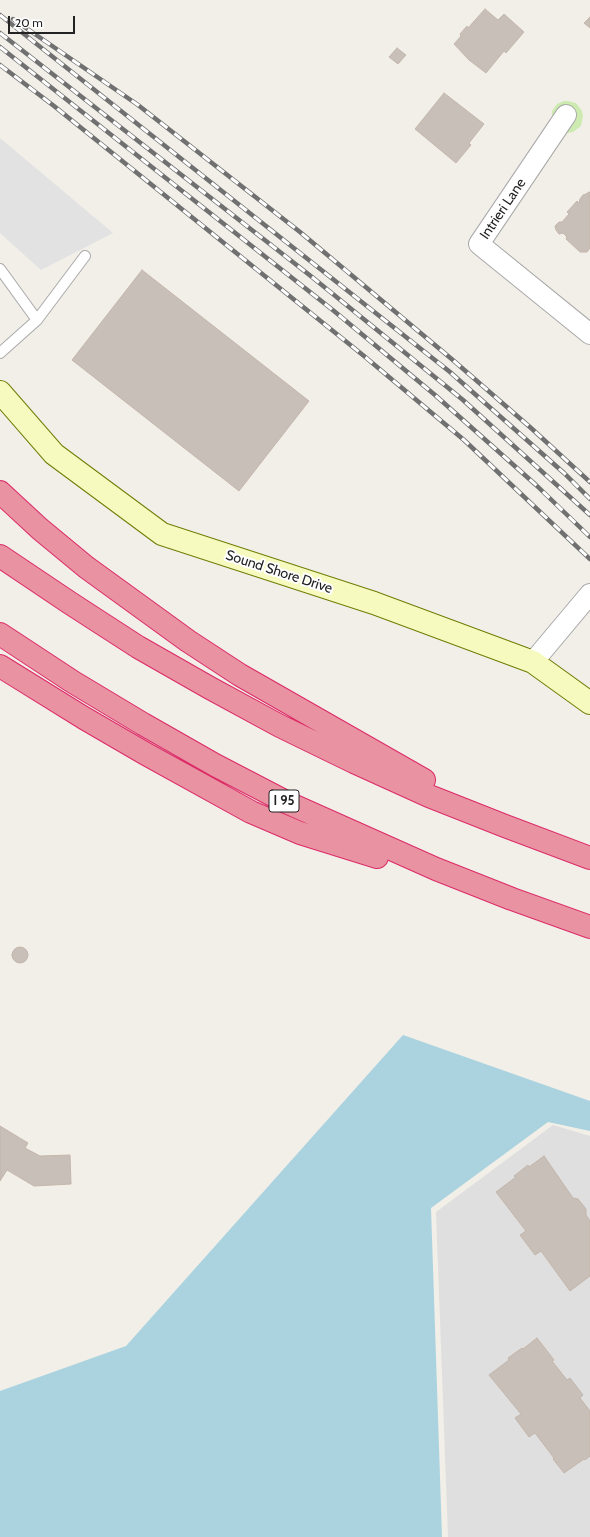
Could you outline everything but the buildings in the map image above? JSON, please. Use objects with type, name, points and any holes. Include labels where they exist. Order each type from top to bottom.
[{"type":"highway","points":[[0,492],[40,529],[86,568],[194,645],[240,675],[505,826]]},
{"type":"highway","points":[[0,556],[70,604],[132,643],[280,726],[429,796],[590,858]]},
{"type":"highway","name":"I 95","points":[[0,634],[73,682],[215,765],[288,803],[436,869],[512,899],[589,926]]},
{"type":"highway","points":[[0,666],[139,750],[251,812],[300,833],[512,899]]},
{"type":"main road","name":"Sound Shore Drive","points":[[0,392],[54,454],[162,534],[374,603],[533,662],[590,704]]},
{"type":"street","name":"Intrieri Lane","points":[[566,115],[479,244],[590,334]]},
{"type":"street","points":[[533,662],[590,594]]},
{"type":"lane","points":[[0,353],[37,320],[85,256]]},
{"type":"lane","points":[[0,269],[37,320]]},
{"type":"shaded area","points":[[0,138],[113,233],[41,270],[0,233]]},
{"type":"shaded area","points":[[553,1125],[590,1136],[590,1537],[448,1537],[436,1212]]},
{"type":"green space","points":[[564,101],[576,103],[582,111],[583,116],[581,126],[573,132],[563,132],[552,119],[552,111],[554,108],[557,104]]},
{"type":"water","points":[[403,1035],[590,1101],[590,1131],[548,1122],[431,1208],[442,1537],[0,1537],[0,1391],[126,1346]]},
{"type":"railway","points":[[0,15],[450,372],[564,473],[590,499]]},
{"type":"railway","points":[[13,19],[138,105],[300,232],[454,361],[590,482]]},
{"type":"railway","points":[[0,33],[312,277],[463,400],[590,515]]},
{"type":"railway","points":[[0,47],[334,311],[435,395],[536,485],[590,537]]},
{"type":"railway","points":[[0,65],[54,106],[364,356],[464,440],[590,559]]}]
